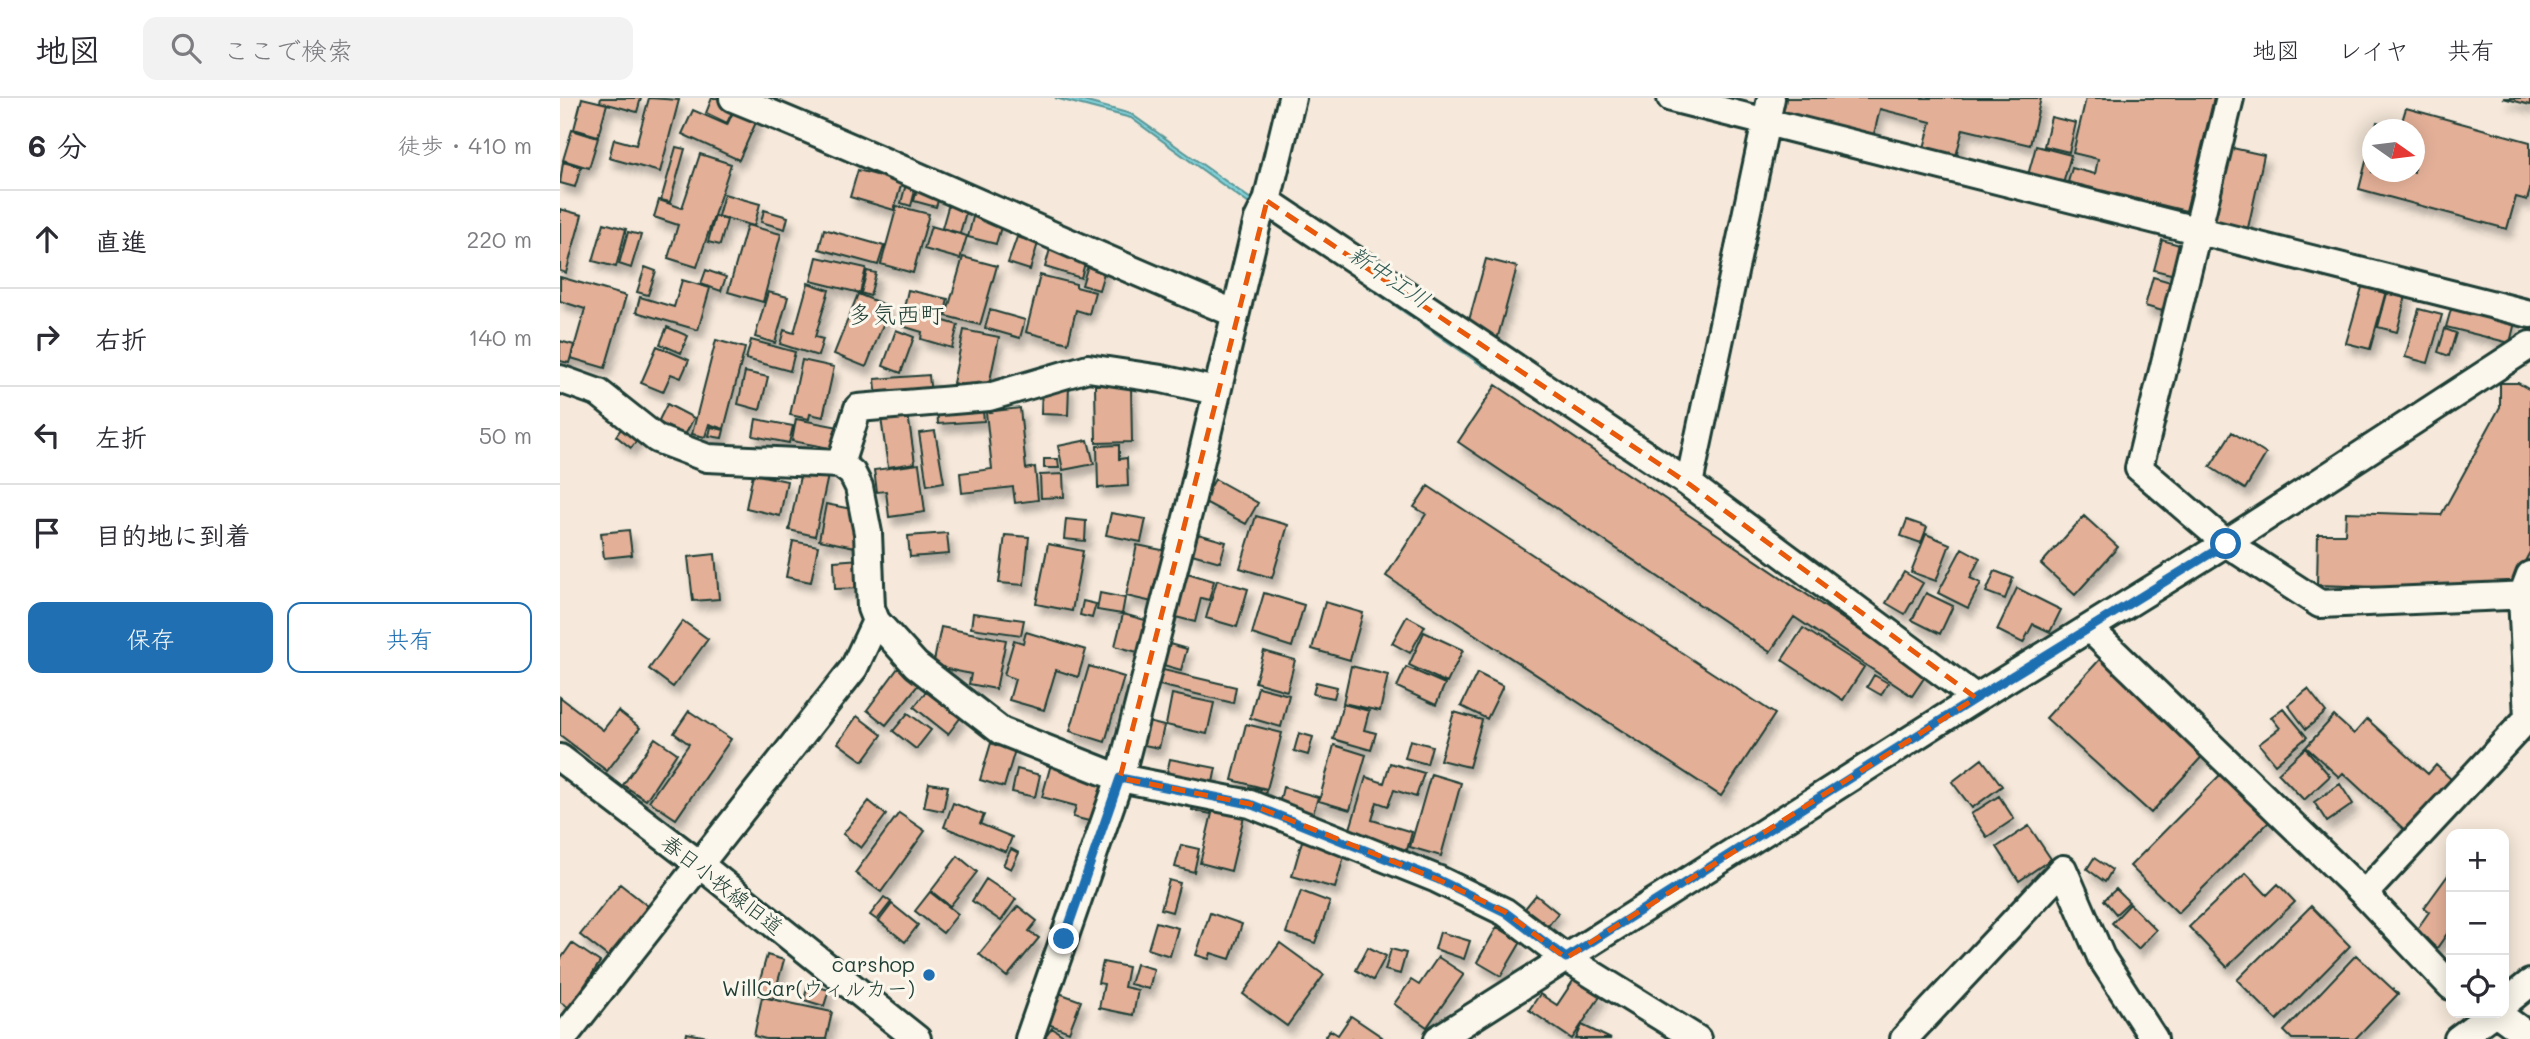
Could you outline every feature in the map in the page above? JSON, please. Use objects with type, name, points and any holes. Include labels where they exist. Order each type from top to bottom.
[{"type":"street","points":[[733,98],[835,139],[1104,260],[1234,313]]},
{"type":"street","points":[[1029,1039],[1120,778],[1191,502],[1234,313],[1258,219],[1267,201],[1292,98]]},
{"type":"street","points":[[1671,98],[1768,109],[2197,230],[2530,314]]},
{"type":"street","points":[[2230,98],[2139,468],[2226,544],[2320,604],[2527,588],[2528,718],[2364,894]]},
{"type":"street","points":[[1689,484],[1768,109]]},
{"type":"street","points":[[1267,201],[1689,484],[1976,698]]},
{"type":"street","points":[[1454,1035],[1566,958],[1976,698],[2226,544],[2530,345]]},
{"type":"street","points":[[840,464],[858,408],[989,397],[1088,369],[1162,379],[1216,391]]},
{"type":"street","points":[[560,379],[599,393],[657,439],[707,458],[840,464],[852,473],[861,497],[868,533],[872,608],[876,621],[916,665],[1001,731],[1120,778],[1250,804],[1412,869],[1505,912],[1566,958],[1697,1039]]},
{"type":"street","points":[[562,1039],[854,668],[876,621]]},
{"type":"street","points":[[2090,629],[2364,894],[2446,981]]},
{"type":"street","name":"春日小牧線旧道","points":[[560,758],[699,864],[917,1039]]},
{"type":"street","points":[[1904,1039],[2063,869],[2101,957],[2154,1039]]},
{"type":"street","points":[[2509,1000],[2530,984]]},
{"type":"street","points":[[2458,1039],[2485,1018]]},
{"type":"street","points":[[2499,1018],[2530,1037]]},
{"type":"highlighted area","points":[[1267,201],[1689,484],[1976,698],[1566,958],[1505,912],[1437,879],[1250,804],[1120,778]]},
{"type":"water","points":[[1055,98],[1072,98],[1131,114],[1255,202],[1252,206],[1131,118]]},
{"type":"building","points":[[582,98],[607,104],[598,136],[574,129]]},
{"type":"building","points":[[601,98],[641,98],[637,112],[600,102]]},
{"type":"building","points":[[649,98],[679,100],[660,172],[609,158],[614,139],[636,145]]},
{"type":"building","points":[[712,98],[719,98],[735,106],[727,123],[706,113]]},
{"type":"building","points":[[1782,98],[2041,98],[2030,145],[1963,129],[1956,156],[1924,148],[1931,122],[1880,109],[1873,138],[1777,115]]},
{"type":"building","points":[[2086,98],[2214,98],[2186,211],[2068,182],[2072,168],[2095,174],[2098,159],[2073,153]]},
{"type":"building","points":[[2503,98],[2530,98],[2530,105]]},
{"type":"building","points":[[735,108],[758,118],[739,160],[682,134],[693,110],[727,125]]},
{"type":"building","points":[[2406,108],[2530,142],[2530,190],[2527,200],[2516,197],[2507,229],[2359,189],[2362,177],[2362,182],[2425,182],[2425,119],[2403,119]]},
{"type":"building","points":[[2051,117],[2076,123],[2069,152],[2044,146]]},
{"type":"building","points":[[572,130],[598,138],[589,168],[563,160]]},
{"type":"building","points":[[2036,146],[2071,155],[2063,184],[2028,175]]},
{"type":"building","points":[[676,147],[685,149],[670,202],[661,200]]},
{"type":"building","points":[[2228,147],[2264,155],[2248,228],[2212,220]]},
{"type":"building","points":[[700,154],[731,164],[697,267],[668,258],[678,225],[654,217],[659,200],[682,208]]},
{"type":"building","points":[[563,162],[581,167],[575,187],[560,183]]},
{"type":"building","points":[[858,170],[902,182],[894,210],[850,197]]},
{"type":"building","points":[[907,180],[917,183],[911,206],[901,203]]},
{"type":"building","points":[[918,185],[941,191],[936,207],[914,201]]},
{"type":"building","points":[[724,194],[760,204],[754,226],[718,216]]},
{"type":"building","points":[[950,200],[968,205],[960,233],[942,228]]},
{"type":"building","points":[[897,206],[929,214],[913,273],[881,264]]},
{"type":"building","points":[[560,209],[582,215],[566,273],[560,271]]},
{"type":"building","points":[[764,210],[788,217],[785,229],[761,222]]},
{"type":"building","points":[[974,213],[1003,220],[996,244],[968,237]]},
{"type":"building","points":[[715,216],[727,220],[720,245],[708,242]]},
{"type":"building","points":[[604,223],[626,229],[616,267],[593,261]]},
{"type":"building","points":[[747,225],[781,234],[763,302],[728,292]]},
{"type":"building","points":[[931,226],[967,236],[960,259],[924,249]]},
{"type":"building","points":[[824,229],[884,246],[878,265],[819,249]]},
{"type":"building","points":[[628,232],[641,235],[631,268],[619,264]]},
{"type":"building","points":[[1017,237],[1038,243],[1030,270],[1008,263]]},
{"type":"building","points":[[2162,240],[2183,246],[2175,275],[2154,270]]},
{"type":"building","points":[[1050,249],[1086,259],[1081,278],[1045,267]]},
{"type":"building","points":[[817,257],[866,268],[860,293],[811,281]]},
{"type":"building","points":[[963,257],[997,266],[980,325],[946,316]]},
{"type":"building","points":[[1486,259],[1517,267],[1497,340],[1466,331]]},
{"type":"building","points":[[1089,262],[1106,266],[1099,290],[1082,285]]},
{"type":"building","points":[[645,267],[656,271],[648,295],[637,292]]},
{"type":"building","points":[[706,270],[726,277],[721,291],[701,284]]},
{"type":"building","points":[[867,271],[876,273],[870,296],[861,293]]},
{"type":"building","points":[[1040,275],[1095,292],[1089,314],[1076,310],[1068,343],[1026,332]]},
{"type":"building","points":[[560,277],[626,296],[605,368],[571,358],[585,309],[560,301]]},
{"type":"building","points":[[2153,277],[2174,283],[2166,312],[2145,306]]},
{"type":"building","points":[[682,280],[710,288],[698,330],[636,312],[640,297],[674,307]]},
{"type":"building","points":[[808,283],[829,290],[815,337],[823,339],[818,356],[780,344],[784,330],[794,333]]},
{"type":"building","points":[[2363,284],[2386,291],[2370,349],[2346,343]]},
{"type":"building","points":[[2389,286],[2407,292],[2397,332],[2378,327]]},
{"type":"building","points":[[908,290],[948,299],[944,317],[904,308]]},
{"type":"building","points":[[768,292],[788,297],[775,343],[755,337]]},
{"type":"building","points":[[858,294],[890,307],[866,367],[834,354]]},
{"type":"building","points":[[2453,302],[2516,318],[2510,343],[2446,327]]},
{"type":"building","points":[[2419,309],[2442,315],[2428,363],[2405,357]]},
{"type":"building","points":[[906,310],[958,325],[952,348],[921,339],[922,332],[902,326]]},
{"type":"building","points":[[990,310],[1025,320],[1020,338],[985,328]]},
{"type":"building","points":[[667,327],[688,336],[681,353],[660,344]]},
{"type":"building","points":[[2445,329],[2456,333],[2449,356],[2438,352]]},
{"type":"building","points":[[896,330],[914,337],[901,373],[883,366]]},
{"type":"building","points":[[964,330],[999,337],[988,390],[953,383]]},
{"type":"building","points":[[716,340],[745,348],[724,429],[709,424],[705,437],[692,434]]},
{"type":"building","points":[[751,340],[795,352],[790,371],[746,359]]},
{"type":"building","points":[[560,341],[574,345],[569,363],[560,361]]},
{"type":"building","points":[[657,346],[689,360],[681,378],[671,374],[663,392],[641,383]]},
{"type":"building","points":[[802,360],[834,367],[823,417],[810,414],[809,419],[790,415]]},
{"type":"building","points":[[745,372],[768,377],[760,410],[738,404]]},
{"type":"building","points":[[929,375],[931,396],[877,400],[875,379]]},
{"type":"building","points":[[2500,383],[2518,383],[2530,390],[2530,552],[2509,591],[2317,585],[2318,534],[2345,534],[2346,512],[2441,515],[2500,407]]},
{"type":"building","points":[[1042,384],[1069,385],[1068,415],[1041,414]]},
{"type":"building","points":[[1131,384],[1132,442],[1096,443],[1095,385]]},
{"type":"building","points":[[1496,385],[1926,675],[1912,696],[1794,617],[1770,652],[1458,442]]},
{"type":"building","points":[[982,402],[984,421],[938,424],[937,405]]},
{"type":"building","points":[[667,404],[694,418],[685,435],[658,422]]},
{"type":"building","points":[[1020,408],[1026,469],[1035,467],[1038,500],[1015,503],[1013,487],[962,493],[960,473],[992,469],[986,412]]},
{"type":"building","points":[[908,414],[915,463],[888,467],[881,418]]},
{"type":"building","points":[[756,419],[793,426],[789,443],[753,436]]},
{"type":"building","points":[[796,419],[839,427],[835,449],[792,441]]},
{"type":"building","points":[[623,426],[639,438],[631,448],[616,436]]},
{"type":"building","points":[[711,427],[724,430],[722,438],[709,436]]},
{"type":"building","points":[[935,431],[944,482],[927,485],[919,433]]},
{"type":"building","points":[[2232,432],[2266,454],[2245,489],[2210,467]]},
{"type":"building","points":[[1088,440],[1094,464],[1063,470],[1058,446]]},
{"type":"building","points":[[1119,445],[1119,459],[1127,458],[1128,486],[1098,488],[1097,446]]},
{"type":"building","points":[[1044,459],[1058,459],[1059,468],[1044,468]]},
{"type":"building","points":[[919,464],[925,512],[889,517],[886,491],[877,492],[874,470]]},
{"type":"building","points":[[802,466],[829,471],[815,536],[789,530]]},
{"type":"building","points":[[753,474],[787,481],[780,516],[746,508]]},
{"type":"building","points":[[1063,474],[1064,497],[1041,498],[1040,475]]},
{"type":"building","points":[[1215,479],[1258,503],[1246,524],[1203,501]]},
{"type":"building","points":[[1428,486],[1775,714],[1721,796],[1386,576],[1426,514],[1414,507]]},
{"type":"building","points":[[826,504],[862,511],[855,547],[819,540]]},
{"type":"building","points":[[1111,513],[1146,519],[1141,542],[1106,535]]},
{"type":"building","points":[[1256,516],[1288,525],[1272,578],[1240,568]]},
{"type":"building","points":[[2084,516],[2118,547],[2075,595],[2041,564]]},
{"type":"building","points":[[1066,519],[1086,521],[1085,541],[1064,539]]},
{"type":"building","points":[[1907,520],[1927,527],[1921,543],[1901,536]]},
{"type":"building","points":[[629,530],[632,555],[604,558],[601,533]]},
{"type":"building","points":[[947,533],[949,554],[910,557],[908,536]]},
{"type":"building","points":[[1198,534],[1226,542],[1220,562],[1192,554]]},
{"type":"building","points":[[1926,534],[1950,544],[1936,581],[1911,572]]},
{"type":"building","points":[[1005,535],[1029,537],[1024,585],[999,583]]},
{"type":"building","points":[[793,541],[818,546],[811,582],[786,577]]},
{"type":"building","points":[[1048,544],[1083,551],[1072,611],[1036,604]]},
{"type":"building","points":[[1137,545],[1167,551],[1157,603],[1126,596]]},
{"type":"building","points":[[1962,548],[1980,558],[1970,578],[1981,583],[1968,608],[1938,593]]},
{"type":"building","points":[[715,554],[719,599],[693,601],[688,557]]},
{"type":"building","points":[[861,559],[862,588],[835,589],[834,561]]},
{"type":"building","points":[[1995,571],[2013,578],[2005,599],[1986,592]]},
{"type":"building","points":[[1184,572],[1214,581],[1209,600],[1201,598],[1195,622],[1172,616]]},
{"type":"building","points":[[1904,572],[1923,583],[1905,614],[1886,603]]},
{"type":"building","points":[[1217,580],[1248,589],[1237,627],[1206,618]]},
{"type":"building","points":[[2017,588],[2061,610],[2050,632],[2033,624],[2023,643],[1997,630]]},
{"type":"building","points":[[1100,593],[1125,598],[1122,614],[1097,610]]},
{"type":"building","points":[[1264,593],[1304,605],[1292,647],[1252,634]]},
{"type":"building","points":[[1926,593],[1953,606],[1940,634],[1912,620]]},
{"type":"building","points":[[1083,601],[1096,604],[1092,618],[1080,615]]},
{"type":"building","points":[[1325,602],[1363,613],[1350,660],[1312,649]]},
{"type":"building","points":[[973,613],[1024,620],[1021,635],[971,628]]},
{"type":"building","points":[[1123,614],[1149,621],[1141,653],[1115,646]]},
{"type":"building","points":[[1407,616],[1425,626],[1410,653],[1392,643]]},
{"type":"building","points":[[683,621],[708,639],[673,687],[649,669]]},
{"type":"building","points":[[941,627],[1006,640],[996,689],[969,684],[971,674],[933,666]]},
{"type":"building","points":[[1803,628],[1864,667],[1843,700],[1782,660]]},
{"type":"building","points":[[1026,632],[1086,650],[1078,677],[1056,670],[1044,710],[1009,700],[1015,679],[1004,675],[1014,640],[1023,643]]},
{"type":"building","points":[[1424,632],[1463,650],[1447,683],[1409,665]]},
{"type":"building","points":[[1166,643],[1187,649],[1181,670],[1160,664]]},
{"type":"building","points":[[1264,651],[1295,660],[1287,691],[1255,682]]},
{"type":"building","points":[[2102,657],[2206,752],[2151,813],[2046,718]]},
{"type":"building","points":[[1089,666],[1124,677],[1105,742],[1070,731]]},
{"type":"building","points":[[1351,666],[1388,675],[1380,711],[1343,703]]},
{"type":"building","points":[[1406,667],[1445,684],[1436,705],[1397,687]]},
{"type":"building","points":[[898,668],[919,684],[886,725],[867,710]]},
{"type":"building","points":[[1159,669],[1236,687],[1233,703],[1155,684]]},
{"type":"building","points":[[1477,673],[1503,686],[1487,719],[1461,706]]},
{"type":"building","points":[[1874,675],[1888,683],[1881,695],[1867,687]]},
{"type":"building","points":[[1316,682],[1337,687],[1334,698],[1313,694]]},
{"type":"building","points":[[1258,687],[1289,695],[1281,727],[1250,718]]},
{"type":"building","points":[[2308,689],[2326,712],[2306,729],[2288,705]]},
{"type":"building","points":[[927,690],[961,717],[948,734],[914,707]]},
{"type":"building","points":[[1172,694],[1214,703],[1207,734],[1166,725]]},
{"type":"building","points":[[560,697],[603,730],[618,711],[640,728],[607,771],[560,735]]},
{"type":"building","points":[[1343,704],[1369,711],[1364,730],[1376,733],[1371,750],[1333,739]]},
{"type":"building","points":[[2283,708],[2307,737],[2275,764],[2259,744],[2280,728],[2271,717]]},
{"type":"building","points":[[689,711],[731,739],[676,819],[649,801],[689,744],[674,733]]},
{"type":"building","points":[[1454,712],[1482,720],[1469,767],[1440,760]]},
{"type":"building","points":[[908,713],[931,730],[916,749],[893,731]]},
{"type":"building","points":[[857,716],[882,735],[863,761],[838,743]]},
{"type":"building","points":[[2334,716],[2354,734],[2367,719],[2428,774],[2436,765],[2454,782],[2408,833],[2343,773],[2339,777],[2306,747]]},
{"type":"building","points":[[1144,721],[1164,726],[1159,748],[1139,744]]},
{"type":"building","points":[[1246,724],[1282,733],[1267,789],[1232,780]]},
{"type":"building","points":[[1299,733],[1313,737],[1308,755],[1294,751]]},
{"type":"building","points":[[655,738],[677,753],[646,800],[623,785]]},
{"type":"building","points":[[1410,740],[1432,746],[1427,764],[1405,758]]},
{"type":"building","points":[[991,743],[1015,750],[1004,787],[980,780]]},
{"type":"building","points":[[1334,745],[1366,755],[1350,810],[1319,801]]},
{"type":"building","points":[[2305,748],[2330,776],[2304,800],[2278,773]]},
{"type":"building","points":[[1170,759],[1216,768],[1212,787],[1166,777]]},
{"type":"building","points":[[1982,759],[2002,786],[1972,808],[1952,782]]},
{"type":"building","points":[[1390,763],[1424,773],[1416,797],[1394,790],[1388,806],[1377,802],[1372,820],[1412,832],[1407,850],[1349,832],[1366,777],[1384,783]]},
{"type":"building","points":[[1051,764],[1104,778],[1093,822],[1073,817],[1076,806],[1042,797]]},
{"type":"building","points":[[1017,769],[1040,775],[1035,797],[1012,792]]},
{"type":"building","points":[[2222,773],[2270,821],[2178,913],[2130,866]]},
{"type":"building","points":[[1431,774],[1461,783],[1441,856],[1410,847]]},
{"type":"building","points":[[929,783],[948,786],[943,811],[924,807]]},
{"type":"building","points":[[2340,784],[2353,804],[2327,822],[2314,802]]},
{"type":"building","points":[[1249,787],[1266,790],[1265,797],[1248,793]]},
{"type":"building","points":[[1283,787],[1318,797],[1313,814],[1279,804]]},
{"type":"building","points":[[1999,796],[2014,819],[1987,837],[1971,814]]},
{"type":"building","points":[[1195,797],[1213,801],[1211,814],[1192,810]]},
{"type":"building","points":[[869,801],[886,815],[861,848],[843,834]]},
{"type":"building","points":[[1215,801],[1246,808],[1231,871],[1200,863]]},
{"type":"building","points":[[953,803],[984,815],[980,824],[1012,837],[1006,852],[944,827]]},
{"type":"building","points":[[899,813],[925,831],[881,892],[855,873]]},
{"type":"building","points":[[2029,826],[2051,859],[2019,881],[1997,847]]},
{"type":"building","points":[[1302,841],[1345,853],[1335,888],[1292,876]]},
{"type":"building","points":[[1181,845],[1199,849],[1194,872],[1175,867]]},
{"type":"building","points":[[1011,849],[1019,853],[1011,869],[1003,865]]},
{"type":"building","points":[[958,856],[977,872],[950,906],[931,891]]},
{"type":"building","points":[[2094,858],[2112,870],[2105,882],[2087,869]]},
{"type":"building","points":[[2246,873],[2267,895],[2278,884],[2295,902],[2227,967],[2189,927]]},
{"type":"building","points":[[2446,878],[2446,935],[2437,948],[2415,932],[2429,912],[2424,908]]},
{"type":"building","points":[[986,879],[1016,899],[1001,921],[972,901]]},
{"type":"building","points":[[1169,880],[1180,883],[1172,912],[1161,909]]},
{"type":"building","points":[[620,884],[649,907],[610,958],[580,935]]},
{"type":"building","points":[[2116,889],[2129,902],[2116,914],[2104,900]]},
{"type":"building","points":[[1301,891],[1330,902],[1315,943],[1286,933]]},
{"type":"building","points":[[930,892],[958,914],[943,933],[915,911]]},
{"type":"building","points":[[1536,895],[1558,913],[1545,930],[1522,912]]},
{"type":"building","points":[[884,897],[891,902],[877,920],[870,915]]},
{"type":"building","points":[[892,904],[918,925],[905,942],[879,921]]},
{"type":"building","points":[[2130,904],[2156,930],[2138,949],[2112,923]]},
{"type":"building","points":[[1018,906],[1037,921],[1029,931],[1039,938],[1007,977],[979,954]]},
{"type":"building","points":[[2311,906],[2350,946],[2277,1020],[2237,980]]},
{"type":"building","points":[[1210,913],[1242,924],[1230,959],[1211,953],[1209,959],[1196,955]]},
{"type":"building","points":[[1156,922],[1178,928],[1170,956],[1148,949]]},
{"type":"building","points":[[1497,927],[1521,942],[1501,976],[1477,962]]},
{"type":"building","points":[[1440,932],[1470,941],[1464,959],[1435,949]]},
{"type":"building","points":[[572,943],[600,962],[570,1008],[560,1002],[560,960]]},
{"type":"building","points":[[1280,943],[1324,975],[1287,1026],[1243,994]]},
{"type":"building","points":[[1368,947],[1386,956],[1373,980],[1356,970]]},
{"type":"building","points":[[1391,949],[1406,953],[1400,974],[1385,970]]},
{"type":"building","points":[[767,955],[784,960],[773,999],[756,994]]},
{"type":"building","points":[[2356,955],[2398,994],[2355,1039],[2292,1039],[2284,1031]]},
{"type":"building","points":[[1438,957],[1464,974],[1427,1027],[1394,1004],[1411,980],[1419,985]]},
{"type":"building","points":[[1103,962],[1128,967],[1124,987],[1138,990],[1133,1015],[1099,1008],[1104,984],[1098,983]]},
{"type":"building","points":[[1136,964],[1154,969],[1149,989],[1130,984]]},
{"type":"building","points":[[1575,978],[1601,995],[1572,1039],[1529,1010],[1540,994],[1557,1005]]},
{"type":"building","points":[[808,984],[829,990],[824,1006],[804,1000]]},
{"type":"building","points":[[1059,993],[1081,1001],[1069,1032],[1048,1024]]},
{"type":"building","points":[[762,997],[832,1012],[826,1039],[766,1039],[754,1036]]},
{"type":"building","points":[[1351,1016],[1382,1037],[1324,1039],[1330,1030],[1338,1035]]},
{"type":"building","points":[[1582,1025],[1611,1039],[1576,1039]]},
{"type":"building","points":[[1052,1028],[1068,1039],[1044,1039]]},
{"type":"building","points":[[687,1033],[718,1039],[686,1039]]},
{"type":"waterway","name":"新中江川","points":[[1368,284],[1486,365]]},
{"type":"place","name":"carshop WillCar(ウィルカー)","points":[[929,975]]},
{"type":"district","name":"多気西町","points":[[896,313]]},
{"type":"route","points":[[1064,939],[1120,778],[1250,804],[1437,879],[1505,912],[1566,958],[1976,698],[2226,544]]}]
